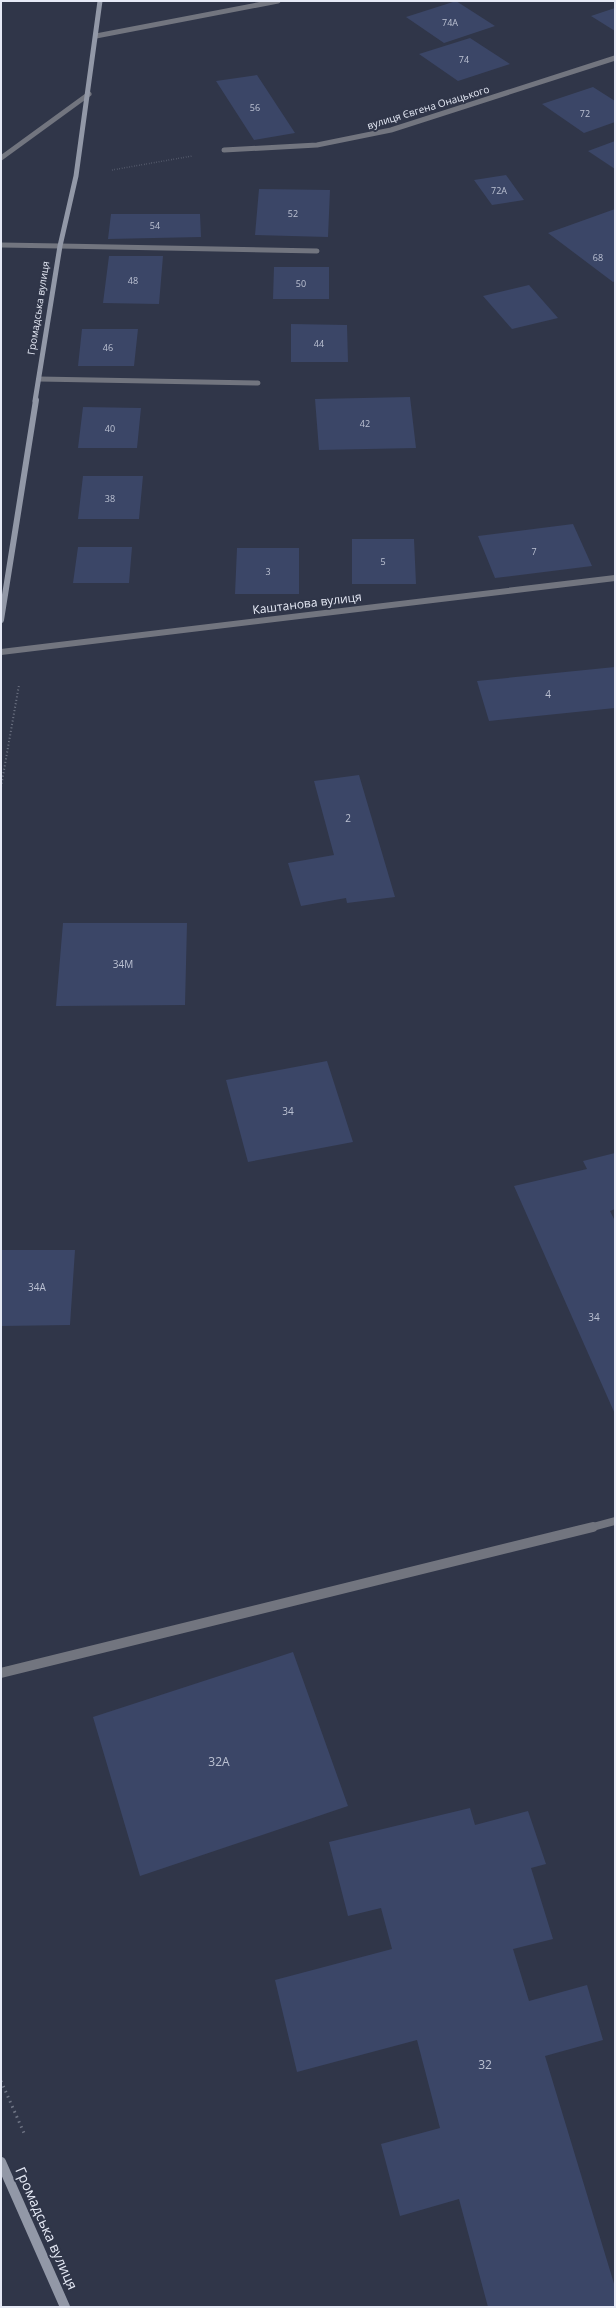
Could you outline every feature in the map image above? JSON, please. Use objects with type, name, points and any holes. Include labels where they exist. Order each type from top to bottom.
[{"type":"street","name":"Громадська вулиця","points":[[1,620],[60,246],[76,176],[89,94],[100,1]]},
{"type":"street","points":[[96,36],[278,1]]},
{"type":"street","name":"вулиця Євгена Онацького","points":[[224,150],[317,146],[391,130],[615,58]]},
{"type":"street","points":[[609,60],[615,64]]},
{"type":"street","points":[[1,158],[89,94]]},
{"type":"street","points":[[1,245],[317,251]]},
{"type":"street","points":[[39,379],[258,383]]},
{"type":"street","name":"Каштанова вулиця","points":[[1,652],[615,578]]},
{"type":"street","points":[[1,1672],[615,1521]]},
{"type":"street","name":"Громадська вулиця","points":[[1,2162],[65,2307]]},
{"type":"path","points":[[76,176],[224,150]]},
{"type":"building","points":[[456,1],[495,26],[444,43],[406,17]]},
{"type":"building","points":[[615,8],[615,31],[591,16]]},
{"type":"building","points":[[470,38],[510,64],[458,81],[419,54]]},
{"type":"building","points":[[257,75],[295,133],[254,140],[216,81]]},
{"type":"building","points":[[593,87],[615,101],[615,122],[584,133],[542,104]]},
{"type":"building","points":[[615,141],[615,169],[588,151]]},
{"type":"building","points":[[506,175],[524,200],[492,205],[474,180]]},
{"type":"building","points":[[259,189],[330,190],[328,237],[255,235]]},
{"type":"building","points":[[615,209],[615,281],[613,282],[548,233]]},
{"type":"building","points":[[111,214],[200,214],[201,237],[108,239]]},
{"type":"building","points":[[109,256],[163,256],[159,304],[103,303]]},
{"type":"building","points":[[274,267],[329,267],[329,299],[273,299]]},
{"type":"building","points":[[529,285],[558,318],[512,329],[483,296]]},
{"type":"building","points":[[291,324],[347,325],[348,362],[291,362]]},
{"type":"building","points":[[82,329],[138,329],[134,366],[78,366]]},
{"type":"building","points":[[410,397],[416,448],[319,450],[315,399]]},
{"type":"building","points":[[83,407],[141,408],[137,448],[78,448]]},
{"type":"building","points":[[83,476],[143,476],[139,519],[78,519]]},
{"type":"building","points":[[573,524],[592,566],[495,578],[478,536]]},
{"type":"building","points":[[352,539],[414,539],[416,584],[352,584]]},
{"type":"building","points":[[78,547],[132,547],[129,583],[73,583]]},
{"type":"building","points":[[237,548],[299,548],[299,594],[235,594]]},
{"type":"building","points":[[615,667],[615,708],[489,721],[477,681]]},
{"type":"building","points":[[359,775],[395,897],[347,903],[346,898],[301,906],[288,863],[334,855],[314,781]]},
{"type":"building","points":[[63,923],[187,923],[185,1005],[56,1006]]},
{"type":"building","points":[[327,1061],[353,1142],[248,1162],[226,1080]]},
{"type":"building","points":[[615,1153],[615,1209],[610,1211],[615,1221],[615,1414],[514,1186],[587,1169],[583,1161]]},
{"type":"building","points":[[1,1250],[75,1250],[70,1325],[1,1326]]},
{"type":"building","points":[[293,1652],[348,1806],[140,1876],[93,1717]]},
{"type":"building","points":[[470,1808],[475,1825],[528,1811],[546,1864],[531,1868],[553,1939],[513,1949],[529,2001],[587,1985],[603,2040],[545,2056],[615,2287],[615,2307],[488,2307],[459,2199],[400,2216],[381,2144],[440,2128],[417,2040],[297,2072],[275,1980],[392,1949],[381,1908],[348,1916],[329,1842]]}]
